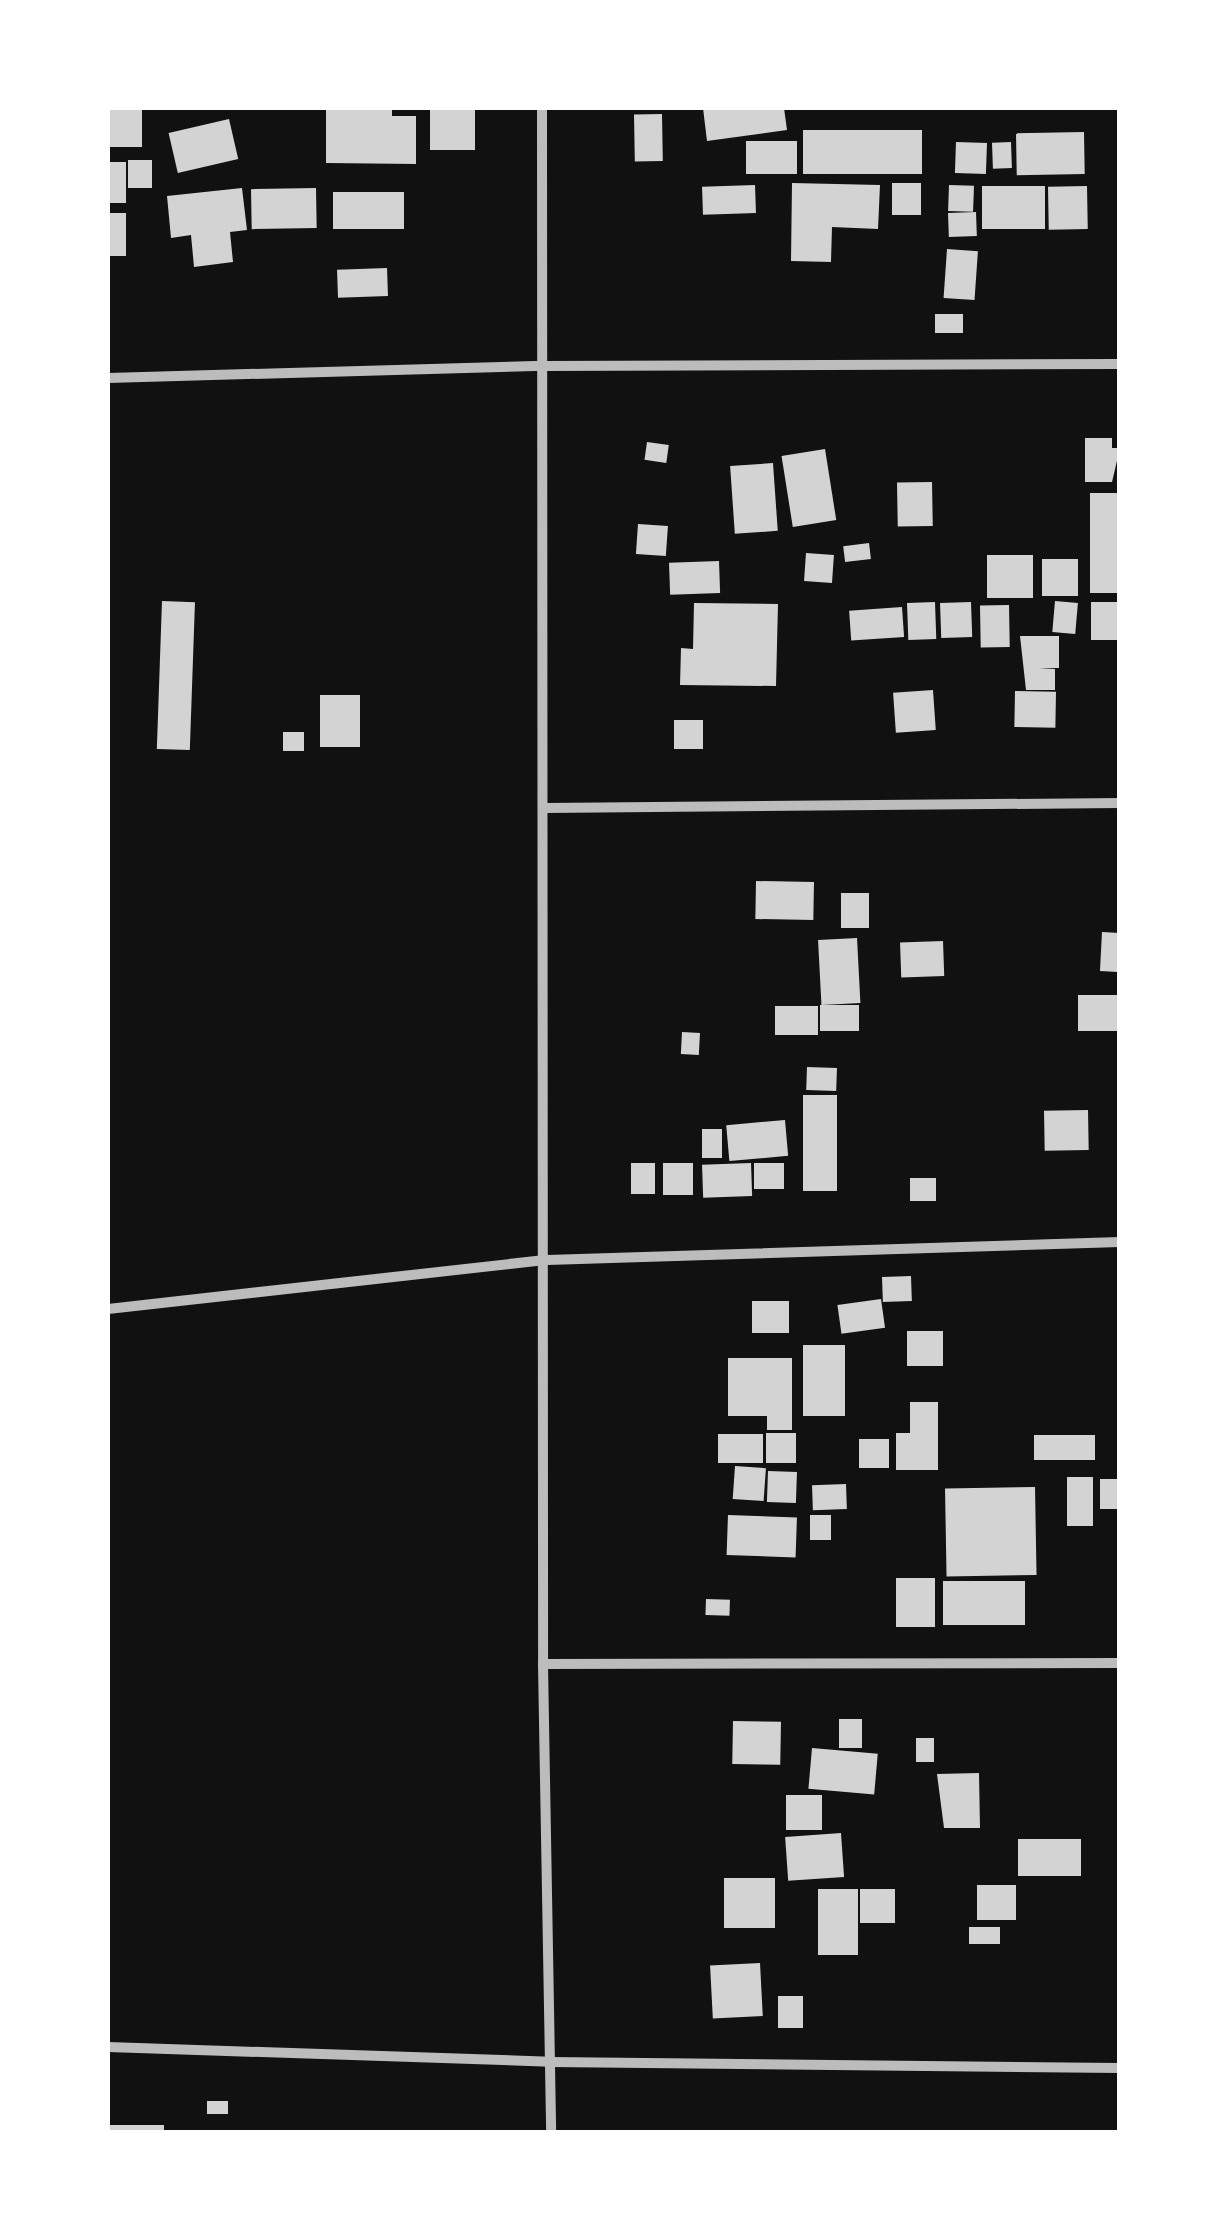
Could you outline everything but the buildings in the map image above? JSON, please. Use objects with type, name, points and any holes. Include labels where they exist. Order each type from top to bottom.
[{"type":"street","points":[[542,108],[547,1260],[543,1664],[551,2132]]},
{"type":"street","points":[[108,378],[544,366],[1120,364]]},
{"type":"street","points":[[546,808],[1120,803]]},
{"type":"street","points":[[108,1309],[547,1260],[1120,1242]]},
{"type":"street","points":[[543,1664],[1120,1663]]},
{"type":"street","points":[[108,2048],[550,2062],[1120,2068]]}]
